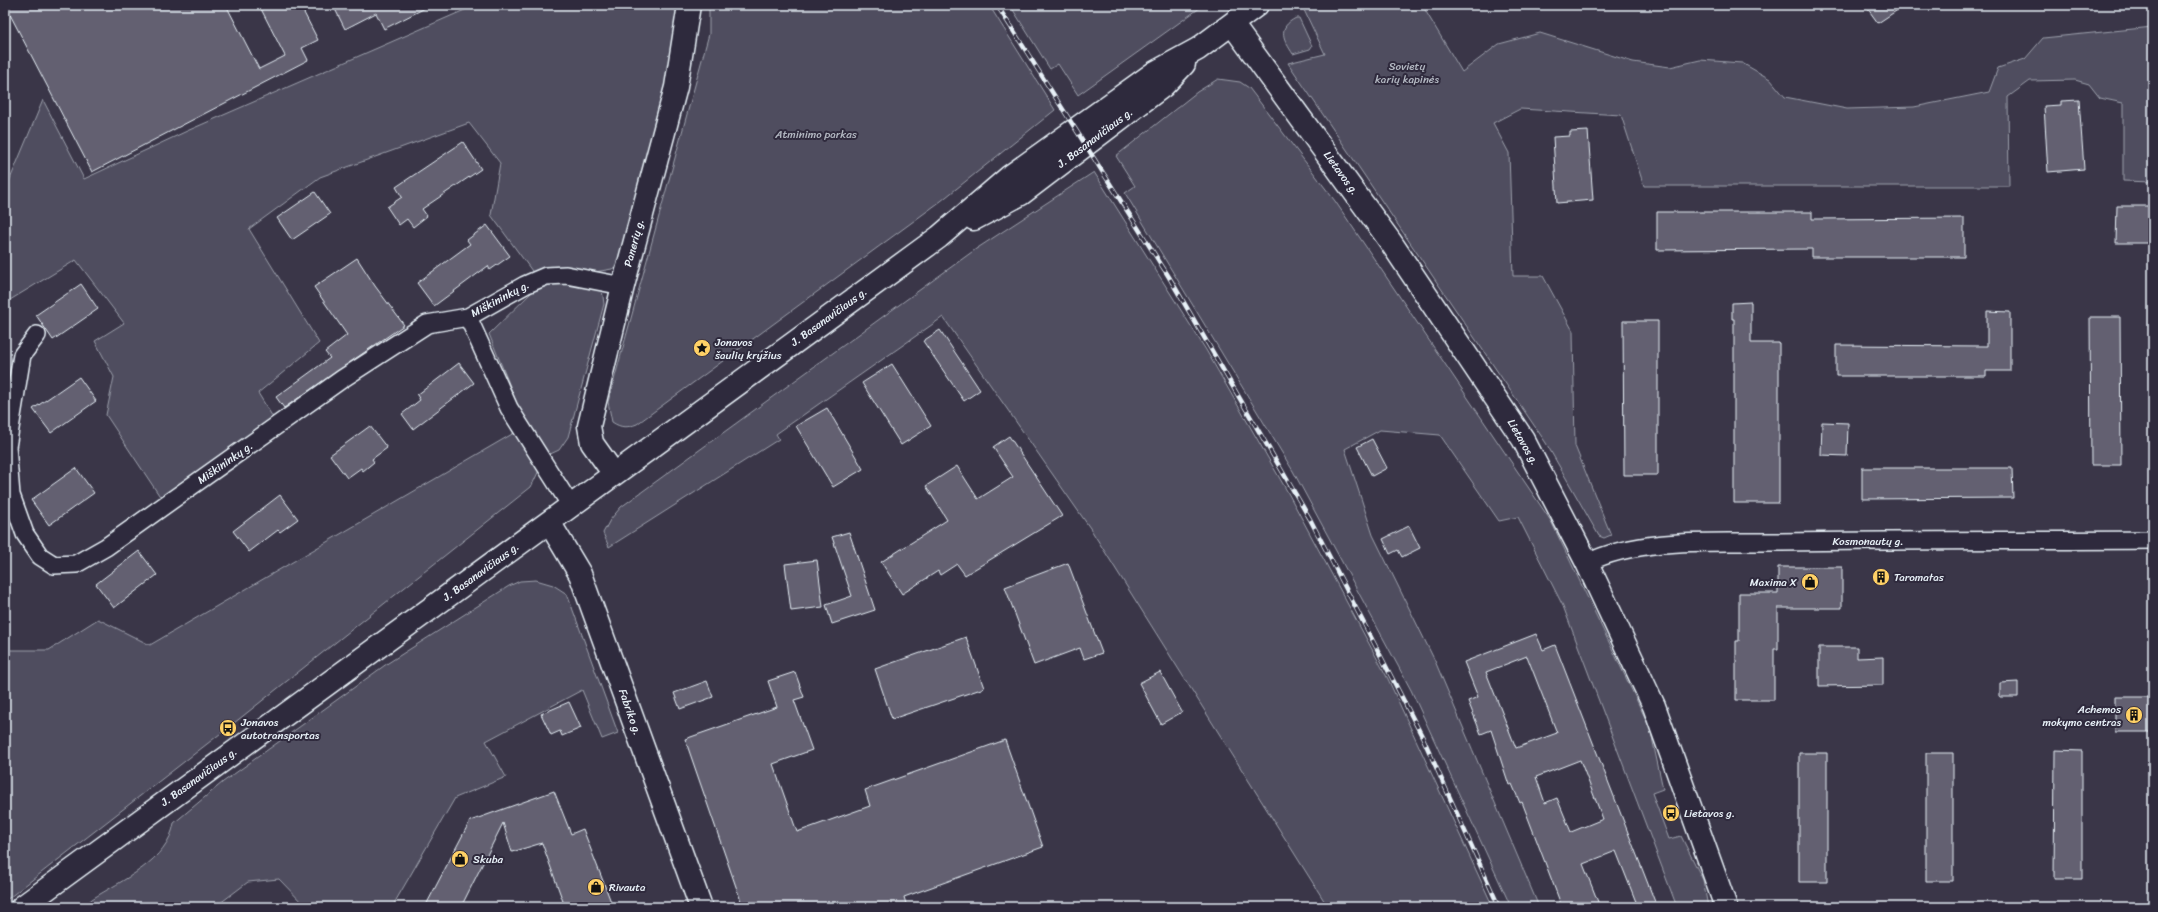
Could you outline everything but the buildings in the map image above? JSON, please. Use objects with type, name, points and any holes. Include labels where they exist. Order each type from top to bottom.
[{"type":"main road","name":"Panerių g.","points":[[614,474],[592,443],[590,426],[623,286],[676,87],[689,5]]},
{"type":"main road","name":"J. Basanavičiaus g.","points":[[22,907],[939,237],[1009,177],[1154,73],[1198,49],[1257,5]]},
{"type":"main road","name":"Lietavos g.","points":[[1232,24],[1390,241],[1523,439],[1587,563],[1654,706],[1726,907]]},
{"type":"main road","name":"Fabriko g.","points":[[549,522],[580,574],[701,907]]},
{"type":"street","name":"Miškininkų g.","points":[[38,335],[22,355],[20,362],[7,447],[11,496],[26,534],[40,556],[54,565],[76,564],[113,542],[342,379],[427,324],[468,317],[525,285],[546,276],[566,275],[623,286]]},
{"type":"street","points":[[468,317],[509,408],[571,506]]},
{"type":"street","name":"Kosmonautų g.","points":[[1587,563],[1612,553],[1647,545],[1852,541],[2153,540]]},
{"type":"green space","points":[[476,5],[681,5],[666,95],[621,263],[612,269],[595,272],[592,284],[602,289],[604,304],[568,437],[559,450],[546,456],[531,487],[243,716],[5,901],[5,650],[49,650],[98,619],[150,645],[526,426],[489,334],[531,293],[532,271],[491,215],[500,163],[469,123],[320,177],[249,229],[319,343],[258,393],[274,419],[161,498],[106,415],[114,377],[95,341],[124,323],[76,260],[5,303],[5,185],[8,184],[43,100],[84,179],[187,131]]},
{"type":"green space","name":"Atminimo parkas","points":[[709,5],[989,5],[1055,110],[941,201],[637,424],[627,427],[621,426],[612,422],[608,402],[709,34]]},
{"type":"green space","points":[[1010,5],[1204,5],[1078,95],[1058,64],[1050,69]]},
{"type":"green space","name":"Sovietų karių kapinės","points":[[1310,5],[1422,5],[1462,72],[1499,44],[1540,33],[1633,62],[1670,67],[1700,60],[1742,63],[1770,79],[1785,97],[1847,109],[1914,107],[1989,92],[1998,68],[2025,59],[2043,38],[2153,27],[2153,182],[2123,181],[2123,103],[2100,98],[2089,84],[2075,80],[2030,81],[2008,97],[2009,186],[1644,186],[1621,115],[1520,109],[1493,123],[1509,153],[1513,276],[1543,276],[1573,331],[1575,446],[1611,535],[1604,538],[1599,536],[1546,443],[1288,63],[1325,54],[1304,10]]},
{"type":"green space","points":[[1296,18],[1299,18],[1312,46],[1310,49],[1293,54],[1285,39],[1284,30],[1290,22]]},
{"type":"green space","points":[[1218,79],[1240,82],[1249,88],[1335,201],[1551,521],[1650,728],[1663,789],[1652,793],[1669,839],[1681,836],[1703,880],[1708,907],[1677,907],[1563,606],[1518,517],[1499,521],[1440,435],[1380,430],[1345,449],[1373,535],[1435,661],[1539,907],[1511,907],[1411,690],[1293,471],[1125,193],[1135,186],[1116,156],[1197,92]]},
{"type":"green space","points":[[1094,172],[1206,350],[1287,491],[1388,679],[1493,907],[1328,907],[1090,528],[943,317],[776,434],[779,439],[609,547],[603,533],[610,520],[621,507],[976,249]]},
{"type":"green space","points":[[536,580],[553,585],[567,594],[618,733],[602,739],[582,690],[486,741],[506,777],[455,798],[392,907],[306,907],[279,879],[248,882],[215,907],[83,907],[92,899],[130,877],[153,859],[163,848],[170,836],[174,823],[223,782],[388,663],[509,586],[520,581]]},
{"type":"railway","points":[[997,5],[1169,277],[1310,519],[1423,738],[1499,907]]},
{"type":"place","name":"Jonavos šaulių kryžius","points":[[702,348]]},
{"type":"place","name":"Taromatas","points":[[1881,577]]},
{"type":"place","name":"Maxima X","points":[[1810,582]]},
{"type":"place","name":"Achemos mokymo centras","points":[[2134,715]]},
{"type":"place","name":"Jonavos autotransportas","points":[[228,728]]},
{"type":"place","name":"Lietavos g.","points":[[1671,813]]},
{"type":"place","name":"Skuba","points":[[460,859]]},
{"type":"place","name":"Rivauta","points":[[596,887]]}]
